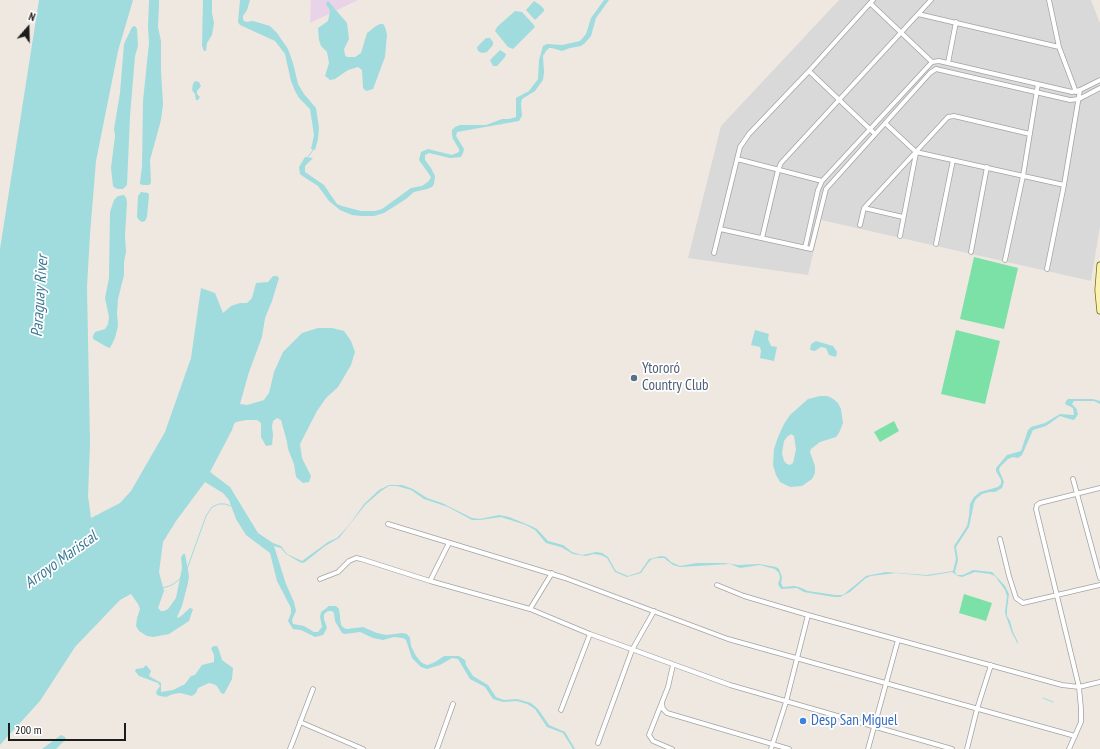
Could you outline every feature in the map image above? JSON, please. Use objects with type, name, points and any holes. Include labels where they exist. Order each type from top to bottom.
[{"type":"main road","points":[[1100,264],[1098,290],[1100,311]]},
{"type":"street","points":[[762,238],[781,163],[931,0]]},
{"type":"street","points":[[1047,269],[1079,99],[1078,91],[1059,47],[1049,0]]},
{"type":"street","points":[[714,254],[740,147],[748,134],[809,71],[872,2],[935,70],[1070,100],[1079,99],[1100,88]]},
{"type":"street","points":[[918,14],[1059,47]]},
{"type":"street","points":[[948,64],[956,22]]},
{"type":"street","points":[[720,229],[811,249],[826,189],[935,70],[938,61]]},
{"type":"street","points":[[805,248],[818,190],[822,181],[930,63],[938,61],[1038,84],[1078,91],[1100,80]]},
{"type":"street","points":[[809,71],[875,134]]},
{"type":"street","points":[[1005,260],[1023,176],[1038,84]]},
{"type":"street","points":[[860,226],[864,208],[948,117],[951,116],[1030,134]]},
{"type":"street","points":[[885,123],[916,152],[1064,185]]},
{"type":"street","points":[[900,236],[916,152]]},
{"type":"street","points":[[737,159],[822,181]]},
{"type":"street","points":[[936,244],[953,160]]},
{"type":"street","points":[[971,252],[987,167]]},
{"type":"street","points":[[864,208],[904,217]]},
{"type":"street","points":[[1073,479],[1100,578]]},
{"type":"street","points":[[1069,749],[1081,722],[1079,687],[1036,508],[1040,503],[1100,488]]},
{"type":"street","points":[[388,524],[552,573],[728,639],[798,657],[887,684],[1074,736]]},
{"type":"street","points":[[1000,539],[1009,576],[1016,598],[1019,601],[1024,603],[1100,585]]},
{"type":"street","points":[[430,581],[449,543]]},
{"type":"street","points":[[320,579],[338,572],[347,562],[356,558],[430,581],[530,609],[632,650],[730,685],[952,749]]},
{"type":"street","points":[[530,609],[552,573]]},
{"type":"street","points":[[717,585],[744,596],[808,615],[1062,685],[1079,687],[1100,682]]},
{"type":"street","points":[[598,743],[632,650],[654,611]]},
{"type":"street","points":[[772,747],[786,702],[808,615]]},
{"type":"street","points":[[561,710],[590,634]]},
{"type":"street","points":[[868,749],[898,640]]},
{"type":"street","points":[[672,749],[653,741],[649,735],[668,687],[673,665]]},
{"type":"street","points":[[967,749],[977,708],[991,665]]},
{"type":"street","points":[[290,749],[313,690]]},
{"type":"street","points":[[436,749],[453,704]]},
{"type":"street","points":[[662,704],[663,710],[667,713],[772,747],[789,749]]},
{"type":"street","points":[[300,722],[363,749]]},
{"type":"street","points":[[350,744],[353,749]]},
{"type":"shaded area","points":[[311,0],[358,0],[310,23]]},
{"type":"shaded area","points":[[839,0],[1091,0],[1100,23],[1100,226],[1091,281],[821,220],[808,275],[688,258],[721,126]]},
{"type":"green space","points":[[974,257],[1018,268],[1004,329],[960,319]]},
{"type":"green space","points":[[956,330],[1000,341],[985,404],[941,394]]},
{"type":"green space","points":[[894,421],[899,431],[880,442],[874,432]]},
{"type":"green space","points":[[964,594],[992,603],[986,621],[959,613]]},
{"type":"water","name":"Paraguay River","points":[[39,0],[133,0],[118,51],[96,161],[90,234],[87,287],[90,443],[88,496],[91,518],[120,503],[131,491],[165,432],[191,358],[201,288],[215,293],[223,313],[231,306],[240,303],[247,303],[252,298],[256,283],[268,282],[273,276],[277,276],[279,278],[265,318],[262,337],[249,372],[240,404],[247,405],[264,400],[269,393],[274,372],[283,352],[302,333],[318,328],[332,328],[344,331],[351,341],[355,352],[351,365],[338,387],[326,398],[317,411],[300,444],[302,458],[311,476],[309,482],[303,483],[296,477],[294,464],[288,449],[281,420],[277,418],[273,421],[272,426],[272,445],[266,446],[261,437],[261,423],[257,420],[236,422],[210,472],[230,487],[258,533],[273,543],[281,546],[287,554],[302,561],[328,542],[337,538],[349,525],[364,504],[379,490],[389,485],[402,485],[472,518],[480,519],[499,515],[509,517],[537,529],[548,541],[563,545],[572,552],[582,555],[596,552],[602,553],[608,557],[616,571],[628,576],[640,572],[649,559],[661,556],[666,557],[671,562],[680,566],[697,563],[724,563],[738,565],[759,564],[776,567],[779,569],[783,587],[794,586],[808,591],[843,595],[866,576],[886,572],[927,575],[953,571],[956,559],[954,546],[967,526],[970,504],[974,497],[980,492],[998,487],[1001,484],[996,468],[1007,455],[1021,451],[1028,430],[1031,427],[1045,423],[1060,414],[1074,415],[1073,408],[1065,404],[1068,399],[1093,399],[1100,401],[1100,404],[1094,401],[1074,401],[1072,404],[1076,408],[1078,414],[1075,419],[1073,420],[1060,416],[1046,426],[1033,430],[1022,455],[1018,458],[1013,457],[1008,459],[1000,467],[999,470],[1004,482],[1002,488],[995,492],[982,494],[976,499],[969,527],[956,547],[958,560],[955,572],[957,575],[963,575],[973,570],[992,572],[1005,586],[1009,594],[1007,616],[1018,644],[1012,633],[1005,612],[1007,596],[1005,590],[995,576],[990,574],[975,572],[962,577],[958,576],[952,572],[928,576],[896,573],[871,576],[866,578],[850,592],[840,597],[804,592],[797,588],[781,589],[778,584],[780,578],[779,573],[775,569],[760,565],[740,568],[730,564],[680,567],[673,565],[664,558],[657,558],[652,559],[641,573],[627,577],[615,572],[607,558],[601,555],[593,554],[586,556],[573,554],[561,547],[546,543],[535,530],[526,525],[501,517],[472,520],[448,507],[424,499],[411,490],[397,486],[389,486],[381,491],[365,505],[339,538],[325,546],[305,562],[302,563],[298,561],[286,554],[281,548],[274,546],[286,584],[294,602],[296,611],[292,620],[293,624],[304,626],[314,632],[318,632],[322,627],[320,617],[321,612],[329,606],[336,606],[339,609],[341,625],[344,628],[363,627],[386,635],[402,633],[407,634],[410,638],[411,646],[416,656],[424,664],[428,665],[444,656],[459,656],[465,660],[466,665],[473,676],[488,685],[496,697],[504,700],[517,699],[531,703],[538,709],[549,725],[565,732],[575,749],[573,749],[563,733],[547,727],[535,709],[527,704],[517,701],[503,702],[493,699],[485,687],[470,679],[458,659],[452,658],[440,665],[427,669],[421,667],[412,658],[406,640],[403,638],[394,637],[383,640],[373,638],[360,632],[342,633],[335,621],[334,613],[332,611],[328,611],[324,614],[327,628],[323,635],[315,637],[301,630],[293,629],[288,621],[291,608],[277,581],[270,553],[246,535],[236,519],[229,500],[223,493],[205,482],[176,521],[163,542],[159,572],[164,591],[158,608],[161,611],[164,611],[168,609],[176,598],[182,568],[181,558],[183,554],[185,554],[189,576],[182,606],[177,617],[178,618],[181,616],[190,608],[193,609],[189,621],[169,634],[153,637],[147,636],[139,631],[136,626],[140,609],[131,594],[120,600],[75,647],[40,701],[0,745],[0,249]]},
{"type":"water","points":[[149,0],[159,0],[158,27],[161,41],[163,104],[161,120],[150,160],[151,183],[149,185],[143,185],[140,184],[140,182],[142,166],[143,101],[149,43]]},
{"type":"water","points":[[203,0],[212,0],[214,23],[212,35],[207,43],[206,51],[204,51],[202,46]]},
{"type":"water","points":[[240,0],[250,0],[247,10],[243,16],[243,20],[246,22],[253,21],[270,26],[288,49],[298,84],[316,108],[319,128],[315,150],[311,149],[314,135],[310,109],[299,98],[295,91],[291,81],[285,54],[275,41],[240,25],[238,22]]},
{"type":"water","points":[[604,0],[609,0],[596,18],[591,36],[585,43],[581,46],[562,51],[549,48],[546,51],[543,56],[543,80],[535,91],[522,99],[522,116],[519,121],[457,132],[456,136],[464,149],[461,157],[450,158],[429,153],[425,155],[425,160],[435,176],[432,187],[414,192],[384,213],[374,216],[361,216],[352,215],[340,210],[329,201],[318,186],[300,174],[299,167],[305,157],[313,158],[305,166],[305,172],[324,185],[337,204],[361,211],[375,211],[382,209],[411,188],[422,186],[429,181],[431,177],[419,160],[421,152],[428,149],[452,155],[459,152],[452,135],[452,130],[455,127],[460,125],[486,125],[502,119],[516,117],[516,98],[529,91],[538,79],[539,60],[543,46],[547,44],[562,45],[580,41],[586,34],[591,18]]},
{"type":"water","points":[[328,1],[347,23],[349,39],[344,49],[347,57],[355,57],[361,53],[367,33],[380,24],[383,24],[385,27],[387,34],[385,57],[373,89],[366,91],[363,88],[362,70],[358,67],[348,70],[335,79],[330,80],[325,76],[329,63],[327,52],[321,46],[319,40],[318,28],[328,21],[330,11],[326,4]]},
{"type":"water","points":[[534,1],[544,9],[544,11],[535,20],[526,10]]},
{"type":"water","points":[[515,11],[522,12],[535,27],[513,49],[508,47],[495,31],[497,27]]},
{"type":"water","points":[[135,26],[137,29],[138,46],[135,56],[130,116],[127,185],[123,189],[118,189],[113,186],[111,168],[115,136],[114,129],[120,93],[124,44],[132,27]]},
{"type":"water","points":[[486,38],[490,38],[493,45],[487,52],[482,53],[478,51],[477,47]]},
{"type":"water","points":[[500,50],[506,54],[505,57],[497,66],[493,66],[490,60]]},
{"type":"water","points":[[195,81],[199,82],[201,86],[197,91],[197,94],[200,97],[198,100],[196,100],[195,94],[192,90]]},
{"type":"water","points":[[141,192],[148,193],[149,195],[147,217],[145,221],[142,222],[137,217],[138,196]]},
{"type":"water","points":[[124,195],[127,202],[124,275],[118,299],[118,326],[115,338],[110,348],[93,339],[93,336],[95,332],[105,329],[108,324],[109,317],[105,298],[109,278],[110,212],[114,200],[118,196]]},
{"type":"water","points":[[755,330],[769,334],[768,339],[771,346],[777,347],[774,361],[760,358],[760,347],[751,345]]},
{"type":"water","points":[[816,341],[833,346],[837,352],[836,357],[829,355],[826,348],[821,347],[815,351],[810,350],[811,344]]},
{"type":"water","points":[[820,396],[832,398],[838,403],[841,409],[843,423],[836,437],[820,442],[811,449],[810,452],[815,466],[815,473],[812,479],[802,486],[790,487],[780,482],[776,475],[773,465],[774,449],[784,424],[790,415],[808,399]],"holes":[[[791,434],[794,436],[796,449],[793,463],[790,465],[784,461],[782,453],[784,441]]]},
{"type":"water","points":[[217,646],[222,660],[233,668],[232,679],[224,694],[221,693],[217,686],[209,683],[198,688],[196,693],[192,696],[180,693],[166,697],[160,696],[157,695],[156,692],[160,686],[158,683],[139,676],[135,671],[136,669],[143,668],[146,665],[151,671],[149,676],[161,683],[161,692],[173,690],[185,684],[191,676],[195,675],[202,665],[214,662],[214,655],[211,648]]},
{"type":"water","points":[[61,735],[66,739],[56,749],[42,749]]},
{"type":"waterway","points":[[308,157],[313,150]]},
{"type":"waterway","name":"Arroyo Mariscal","points":[[187,569],[206,516],[212,507],[219,504],[231,506]]},
{"type":"waterway","name":"Arroyo Mariscal","points":[[163,588],[172,585],[181,578]]},
{"type":"waterway","points":[[1043,698],[1053,702]]},
{"type":"place","name":"Ytororó Country Club","points":[[634,378]]},
{"type":"place","name":"Desp San Miguel","points":[[803,721]]}]
